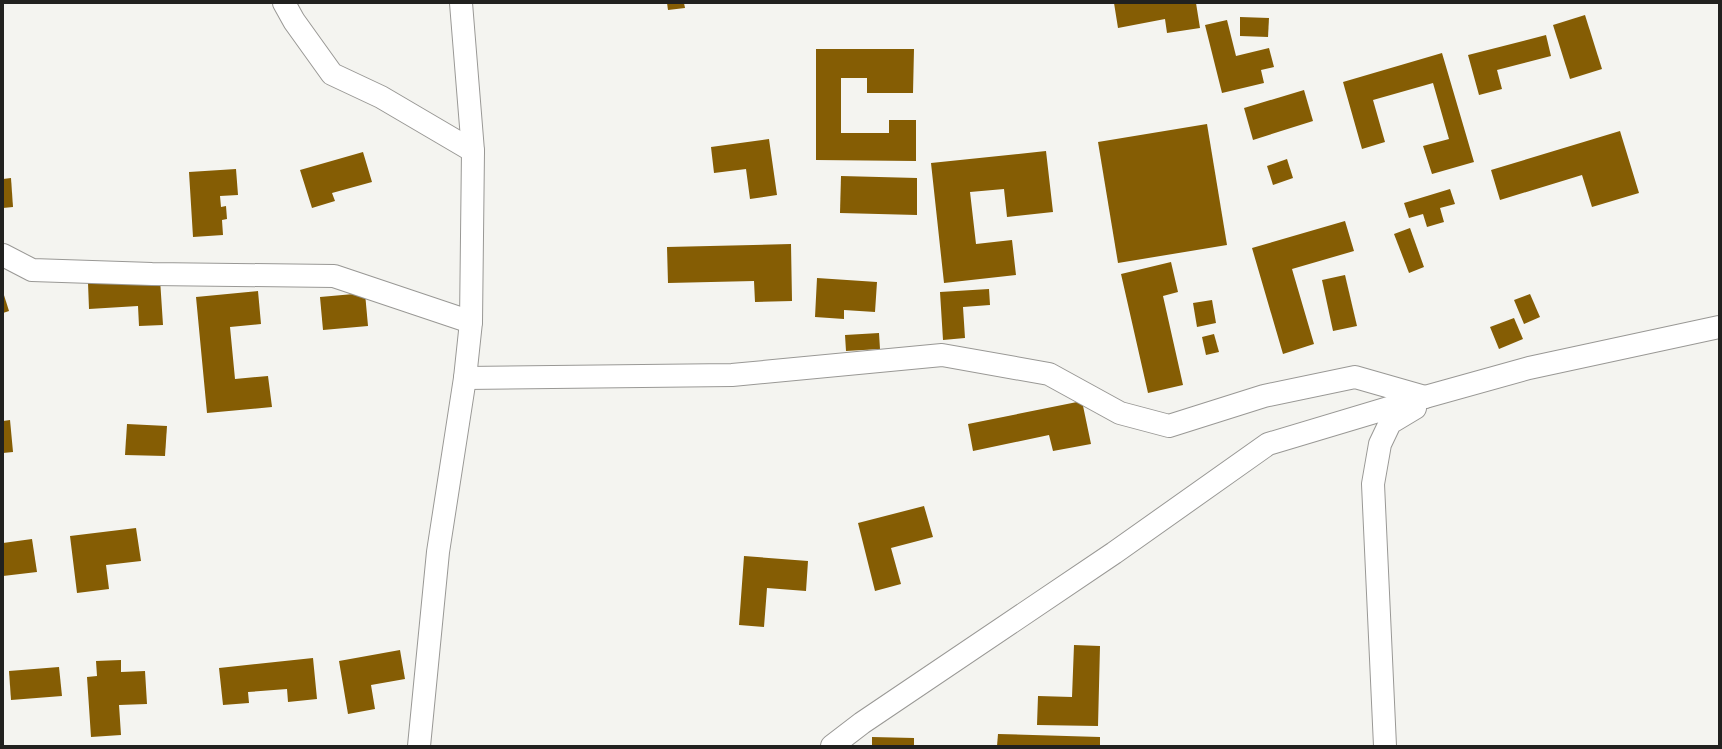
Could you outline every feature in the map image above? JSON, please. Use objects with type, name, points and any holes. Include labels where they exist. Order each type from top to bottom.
[{"type":"street","points":[[284,3],[294,22],[332,74],[381,97],[473,151]]},
{"type":"street","points":[[419,746],[438,552],[465,378],[471,322],[473,151],[461,3]]},
{"type":"street","points":[[3,255],[32,270],[152,274],[334,276],[471,322]]},
{"type":"street","points":[[832,746],[862,723],[1114,553],[1268,444],[1434,394],[1529,368],[1719,327]]},
{"type":"street","points":[[465,378],[732,375],[942,354],[1049,374],[1120,413],[1169,426],[1264,396],[1355,377],[1434,394]]},
{"type":"street","points":[[1385,746],[1373,484],[1380,444],[1390,423],[1434,394]]},
{"type":"building","points":[[667,3],[684,3],[685,8],[668,10]]},
{"type":"building","points":[[1114,3],[1196,3],[1200,28],[1167,33],[1165,19],[1118,28]]},
{"type":"building","points":[[1585,15],[1602,69],[1570,79],[1553,25]]},
{"type":"building","points":[[1240,17],[1269,18],[1268,37],[1240,36]]},
{"type":"building","points":[[1227,20],[1236,56],[1269,48],[1274,67],[1261,70],[1264,83],[1222,93],[1205,25]]},
{"type":"building","points":[[1546,35],[1551,56],[1497,70],[1502,89],[1479,95],[1468,55]]},
{"type":"building","points":[[816,49],[914,49],[913,93],[867,93],[867,78],[841,78],[841,133],[889,133],[889,120],[916,120],[916,161],[816,160]]},
{"type":"building","points":[[1442,53],[1474,162],[1432,174],[1423,146],[1449,139],[1433,83],[1373,100],[1385,142],[1362,149],[1343,82]]},
{"type":"building","points":[[1304,90],[1313,121],[1253,140],[1244,108]]},
{"type":"building","points":[[1207,124],[1227,245],[1118,263],[1098,142]]},
{"type":"building","points":[[1620,131],[1639,193],[1592,207],[1582,175],[1500,200],[1491,170]]},
{"type":"building","points":[[769,139],[777,195],[750,199],[746,169],[714,173],[711,147]]},
{"type":"building","points":[[1046,151],[1053,212],[1007,217],[1004,189],[970,192],[976,244],[1012,240],[1016,275],[944,283],[931,163]]},
{"type":"building","points":[[363,152],[372,182],[332,193],[335,201],[312,208],[300,170]]},
{"type":"building","points":[[1287,159],[1293,178],[1273,185],[1267,166]]},
{"type":"building","points":[[236,169],[238,195],[220,196],[221,207],[226,206],[227,219],[222,220],[223,235],[193,237],[189,172]]},
{"type":"building","points":[[841,176],[917,178],[917,215],[840,213]]},
{"type":"building","points":[[11,178],[13,207],[3,208],[3,179]]},
{"type":"building","points":[[1450,189],[1455,204],[1440,208],[1444,222],[1427,227],[1423,214],[1409,218],[1404,203]]},
{"type":"building","points":[[1345,221],[1354,251],[1292,269],[1314,344],[1283,354],[1252,248]]},
{"type":"building","points":[[1410,228],[1424,267],[1409,273],[1394,234]]},
{"type":"building","points":[[791,244],[792,301],[755,302],[754,281],[668,283],[667,247]]},
{"type":"building","points":[[1171,262],[1178,292],[1163,296],[1183,385],[1148,393],[1121,274]]},
{"type":"building","points":[[1345,275],[1357,326],[1333,331],[1322,280]]},
{"type":"building","points":[[817,278],[877,282],[875,312],[844,310],[844,319],[815,317]]},
{"type":"building","points":[[160,279],[163,325],[139,326],[138,306],[89,309],[88,283]]},
{"type":"building","points":[[989,289],[990,305],[963,307],[965,338],[943,340],[940,292]]},
{"type":"building","points":[[258,291],[261,324],[230,327],[235,379],[268,376],[272,407],[207,413],[196,297]]},
{"type":"building","points":[[3,292],[9,311],[3,313]]},
{"type":"building","points":[[365,293],[368,326],[323,330],[320,297]]},
{"type":"building","points":[[1530,294],[1540,317],[1524,324],[1514,300]]},
{"type":"building","points":[[1212,300],[1216,323],[1197,327],[1193,303]]},
{"type":"building","points":[[1514,318],[1523,339],[1499,349],[1490,327]]},
{"type":"building","points":[[879,333],[880,349],[846,351],[845,335]]},
{"type":"building","points":[[1214,334],[1219,352],[1206,355],[1202,337]]},
{"type":"building","points":[[1082,401],[1091,444],[1053,451],[1049,435],[973,451],[968,424]]},
{"type":"building","points":[[10,420],[13,452],[3,453],[3,421]]},
{"type":"building","points":[[127,424],[167,426],[165,456],[125,455]]},
{"type":"building","points":[[924,506],[933,537],[891,548],[901,584],[875,591],[858,523]]},
{"type":"building","points":[[136,528],[141,561],[106,565],[109,589],[77,593],[70,536]]},
{"type":"building","points":[[32,539],[37,572],[3,576],[3,543]]},
{"type":"building","points":[[744,556],[808,561],[806,591],[767,588],[764,627],[739,625]]},
{"type":"building","points":[[1074,645],[1100,646],[1098,726],[1037,725],[1038,696],[1072,697]]},
{"type":"building","points":[[400,650],[405,679],[371,685],[375,709],[348,714],[339,661]]},
{"type":"building","points":[[313,658],[317,699],[288,702],[287,689],[248,692],[249,703],[223,705],[219,668]]},
{"type":"building","points":[[121,660],[121,672],[145,671],[147,704],[119,705],[121,735],[91,737],[87,677],[97,676],[96,661]]},
{"type":"building","points":[[59,667],[62,696],[11,700],[9,671]]},
{"type":"building","points":[[998,734],[1100,737],[1100,746],[997,746]]},
{"type":"building","points":[[872,737],[914,738],[914,746],[872,746]]}]
